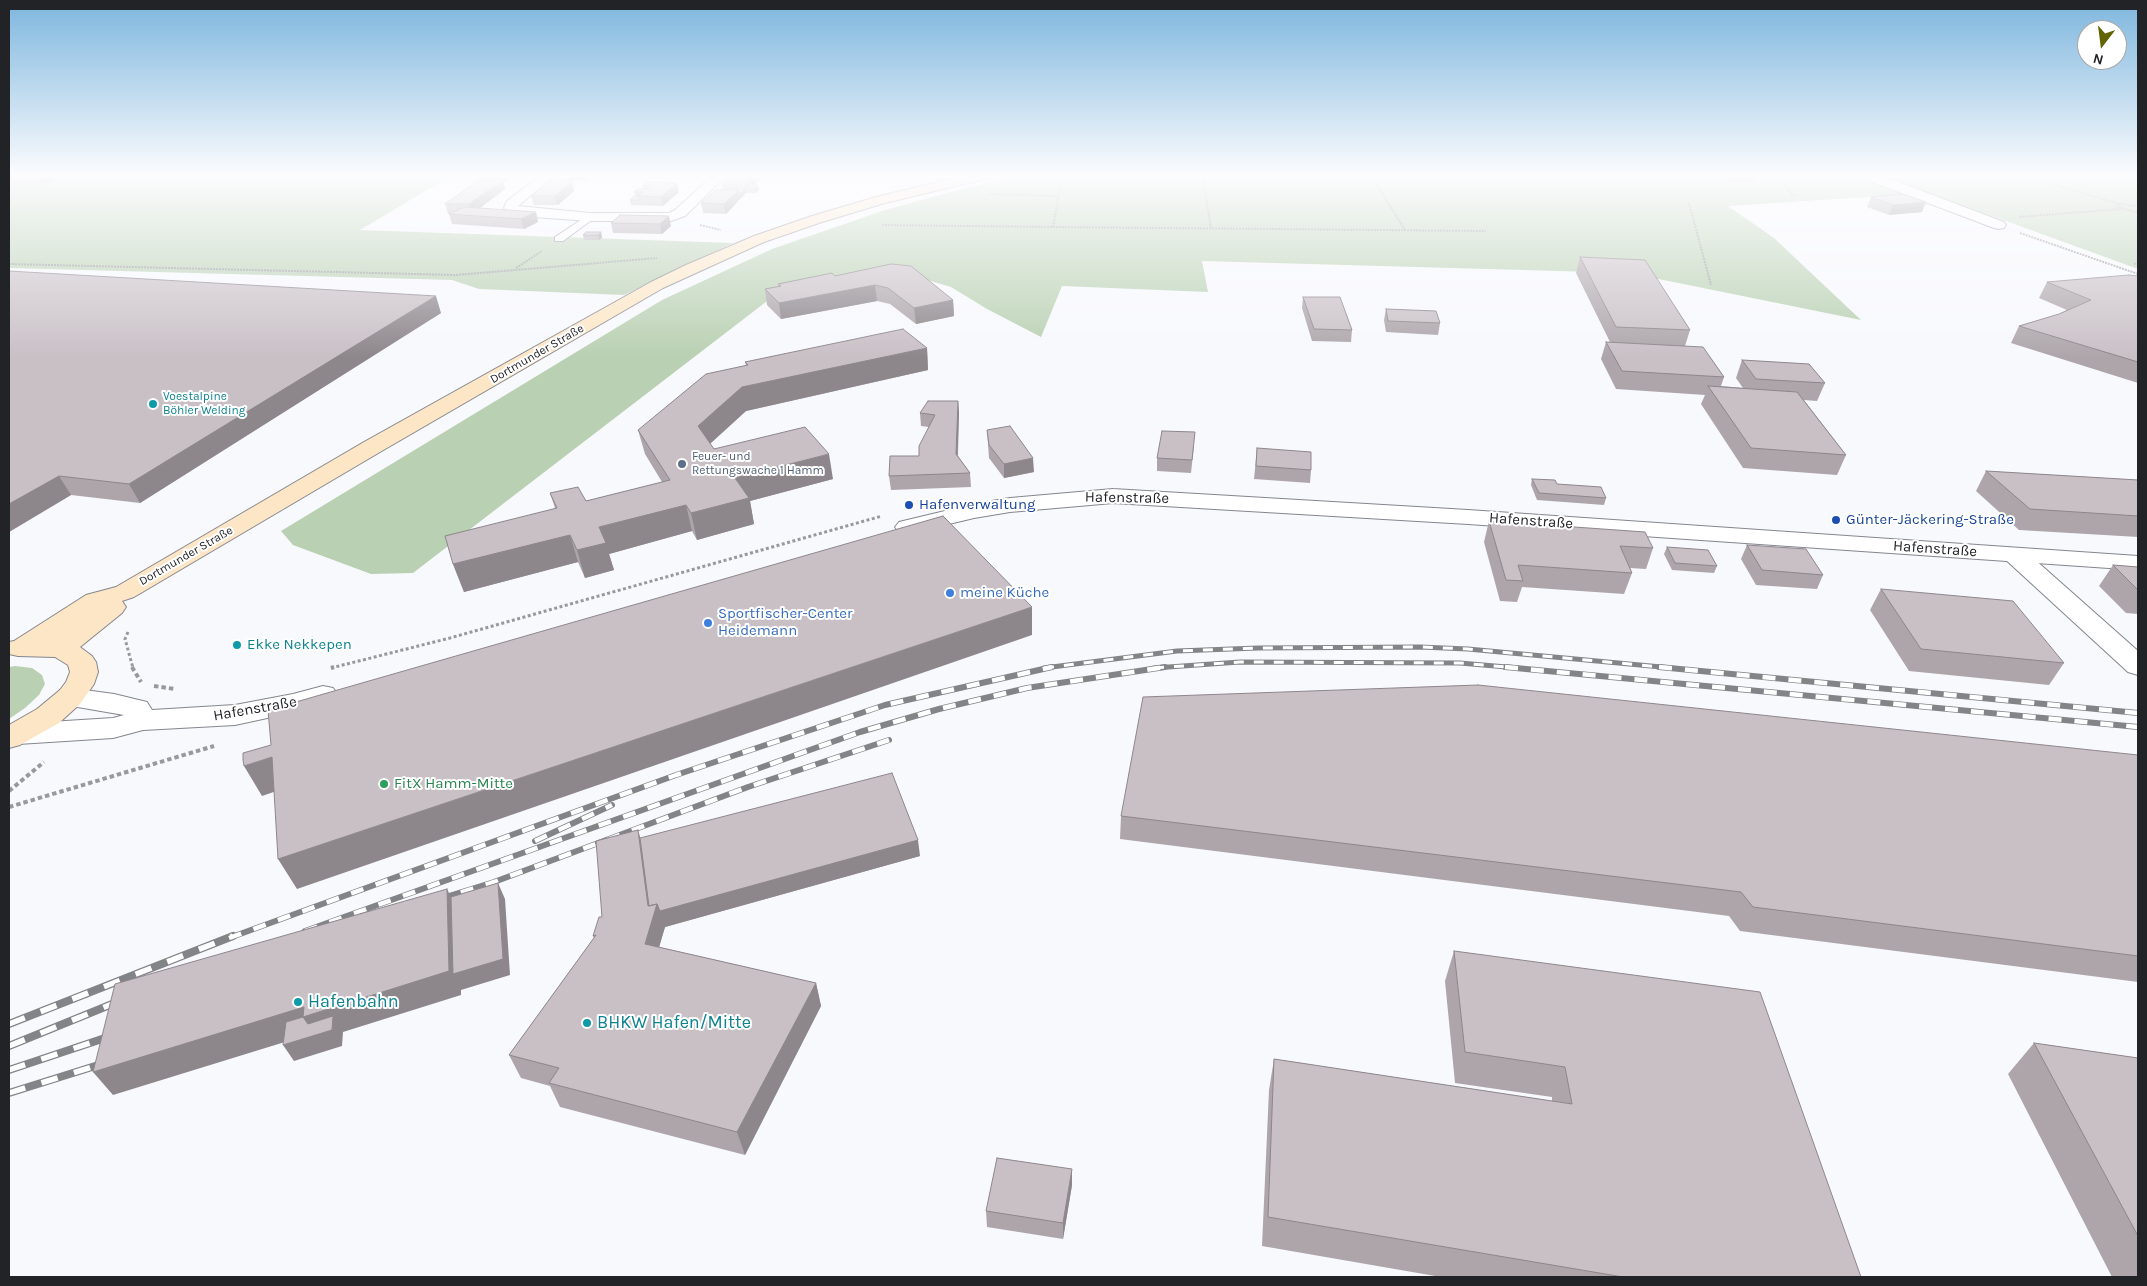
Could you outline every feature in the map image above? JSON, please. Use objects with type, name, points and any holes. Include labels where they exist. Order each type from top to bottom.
[{"type":"main road","name":"Dortmunder Straße","points":[[16,649],[95,601],[125,592],[372,447],[657,285],[765,237]]},
{"type":"main road","name":"Dortmunder Straße","points":[[60,649],[109,611],[125,592]]},
{"type":"main road","points":[[13,736],[48,716],[70,697],[80,684],[84,672],[82,662],[73,654],[60,649],[16,649]]},
{"type":"street","name":"Hafenstraße","points":[[884,524],[1052,500],[1113,496],[1478,518],[2138,563]]},
{"type":"street","points":[[2015,555],[2138,666]]},
{"type":"street","name":"Hafenstraße","points":[[13,736],[113,728],[143,720],[235,715],[295,703],[350,687]]},
{"type":"street","points":[[70,697],[114,703],[137,710],[143,720]]},
{"type":"path","points":[[1698,237],[1711,285]]},
{"type":"path","points":[[2033,237],[2138,274]]},
{"type":"path","points":[[513,269],[559,239]]},
{"type":"path","points":[[9,264],[456,275],[611,261]]},
{"type":"path","points":[[2134,264],[2138,263]]},
{"type":"path","points":[[328,669],[884,524]]},
{"type":"path","points":[[129,631],[125,639],[133,670],[140,681],[147,685],[176,689]]},
{"type":"path","points":[[9,807],[217,745]]},
{"type":"green space","points":[[9,237],[561,237],[733,243],[624,295],[479,289],[452,280],[9,268]]},
{"type":"green space","points":[[807,237],[1773,237],[1861,320],[1629,273],[1202,261],[1208,292],[1062,286],[1041,337],[987,309],[951,287],[910,275],[775,295],[413,573],[371,574],[293,545],[281,531],[662,300],[772,249]]},
{"type":"green space","points":[[2050,237],[2138,237],[2138,269]]},
{"type":"green space","points":[[9,667],[32,668],[42,675],[45,684],[39,695],[9,719]]},
{"type":"building","points":[[1580,257],[1645,260],[1690,330],[1616,327]]},
{"type":"building","points":[[891,264],[911,266],[953,300],[914,308],[888,288],[875,285],[779,303],[765,289],[781,286],[778,284],[832,273],[835,276]]},
{"type":"building","name":"Voestalpine Böhler Welding","points":[[9,271],[436,296],[129,484],[59,476],[9,504]]},
{"type":"building","points":[[2129,275],[2138,276],[2138,362],[2019,326],[2059,314],[2091,300],[2047,282]]},
{"type":"building","points":[[1303,297],[1340,297],[1352,330],[1314,329]]},
{"type":"building","points":[[1386,309],[1436,311],[1440,323],[1388,321]]},
{"type":"building","points":[[903,329],[927,348],[742,387],[698,426],[714,449],[805,427],[829,454],[735,478],[749,498],[691,513],[686,505],[599,527],[606,543],[577,550],[570,535],[453,564],[445,536],[557,508],[550,493],[578,487],[586,501],[670,480],[638,430],[706,374],[748,365],[745,362]]},
{"type":"building","points":[[1606,342],[1703,347],[1724,377],[1622,371]]},
{"type":"building","points":[[1742,360],[1809,364],[1825,383],[1756,379]]},
{"type":"building","points":[[1708,386],[1797,392],[1846,455],[1751,448]]},
{"type":"building","points":[[928,401],[958,401],[956,454],[970,473],[889,476],[890,456],[919,456],[919,446],[935,415],[920,413]]},
{"type":"building","points":[[1010,426],[1033,458],[1004,464],[989,445],[987,430]]},
{"type":"building","points":[[1162,431],[1195,432],[1192,460],[1157,458]]},
{"type":"building","points":[[1257,448],[1311,452],[1311,470],[1256,466]]},
{"type":"building","points":[[1986,471],[2138,480],[2138,516],[2030,509]]},
{"type":"building","points":[[1532,479],[1555,480],[1557,484],[1601,487],[1606,498],[1539,493]]},
{"type":"building","points":[[943,516],[1032,607],[278,859],[272,757],[244,766],[243,760],[243,753],[271,745],[268,710]]},
{"type":"building","points":[[1489,521],[1645,532],[1653,548],[1620,546],[1632,573],[1518,565],[1523,581],[1506,580]]},
{"type":"building","points":[[1747,545],[1806,549],[1823,575],[1762,570]]},
{"type":"building","points":[[1667,547],[1708,550],[1717,566],[1675,563]]},
{"type":"building","points":[[2113,565],[2138,567],[2138,590]]},
{"type":"building","points":[[1881,589],[2013,601],[2064,663],[1921,649]]},
{"type":"building","points":[[1478,685],[2138,755],[2138,956],[1753,907],[1741,892],[1121,816],[1143,697]]},
{"type":"building","points":[[892,773],[918,840],[660,911],[657,904],[649,906],[640,838]]},
{"type":"building","points":[[638,830],[648,906],[657,904],[645,944],[816,983],[737,1132],[549,1083],[559,1068],[509,1055],[596,935],[593,936],[599,917],[602,917],[596,841]]},
{"type":"building","points":[[498,883],[503,959],[453,974],[451,897]]},
{"type":"building","name":"Hafenbahn","points":[[447,889],[449,971],[303,1017],[304,1007],[93,1072],[115,984]]},
{"type":"building","points":[[1454,951],[1760,992],[1861,1277],[1623,1277],[1268,1217],[1274,1059],[1572,1104],[1565,1067],[1465,1052]]},
{"type":"building","points":[[333,1016],[332,1030],[283,1045],[286,1022],[303,1017],[308,1024]]},
{"type":"building","points":[[2034,1043],[2138,1058],[2138,1236]]},
{"type":"building","points":[[997,1158],[1072,1169],[1063,1223],[986,1211]]},
{"type":"railway","points":[[1044,668],[1177,651],[1258,648],[1420,647],[1468,649],[1672,668]]},
{"type":"railway","points":[[1162,667],[1240,662],[1460,663],[1518,668]]},
{"type":"railway","points":[[229,938],[676,775],[885,705],[1052,667]]},
{"type":"railway","points":[[305,931],[860,732],[939,709],[1027,688],[1162,667]]},
{"type":"railway","points":[[1154,668],[1162,667]]},
{"type":"railway","points":[[1505,667],[2138,727]]},
{"type":"railway","points":[[1659,667],[2138,713]]},
{"type":"railway","points":[[436,900],[494,882],[748,787],[889,740]]},
{"type":"railway","points":[[535,841],[612,805]]},
{"type":"railway","points":[[9,1024],[233,936]]},
{"type":"railway","points":[[9,1046],[122,1000]]},
{"type":"railway","points":[[9,1070],[114,1035]]},
{"type":"railway","points":[[9,1093],[108,1062]]},
{"type":"place","name":"Voestalpine Böhler Welding","points":[[153,404]]},
{"type":"place","name":"Feuer- und Rettungswache 1 Hamm","points":[[682,464]]},
{"type":"place","name":"Hafenverwaltung","points":[[909,505]]},
{"type":"place","name":"Günter-Jäckering-Straße","points":[[1836,520]]},
{"type":"place","name":"meine Küche","points":[[950,593]]},
{"type":"place","name":"Sportfischer-Center Heidemann","points":[[708,623]]},
{"type":"place","name":"Ekke Nekkepen","points":[[237,645]]},
{"type":"place","name":"FitX Hamm-Mitte","points":[[384,784]]},
{"type":"place","name":"Hafenbahn","points":[[298,1002]]},
{"type":"place","name":"BHKW Hafen/Mitte","points":[[587,1023]]}]
